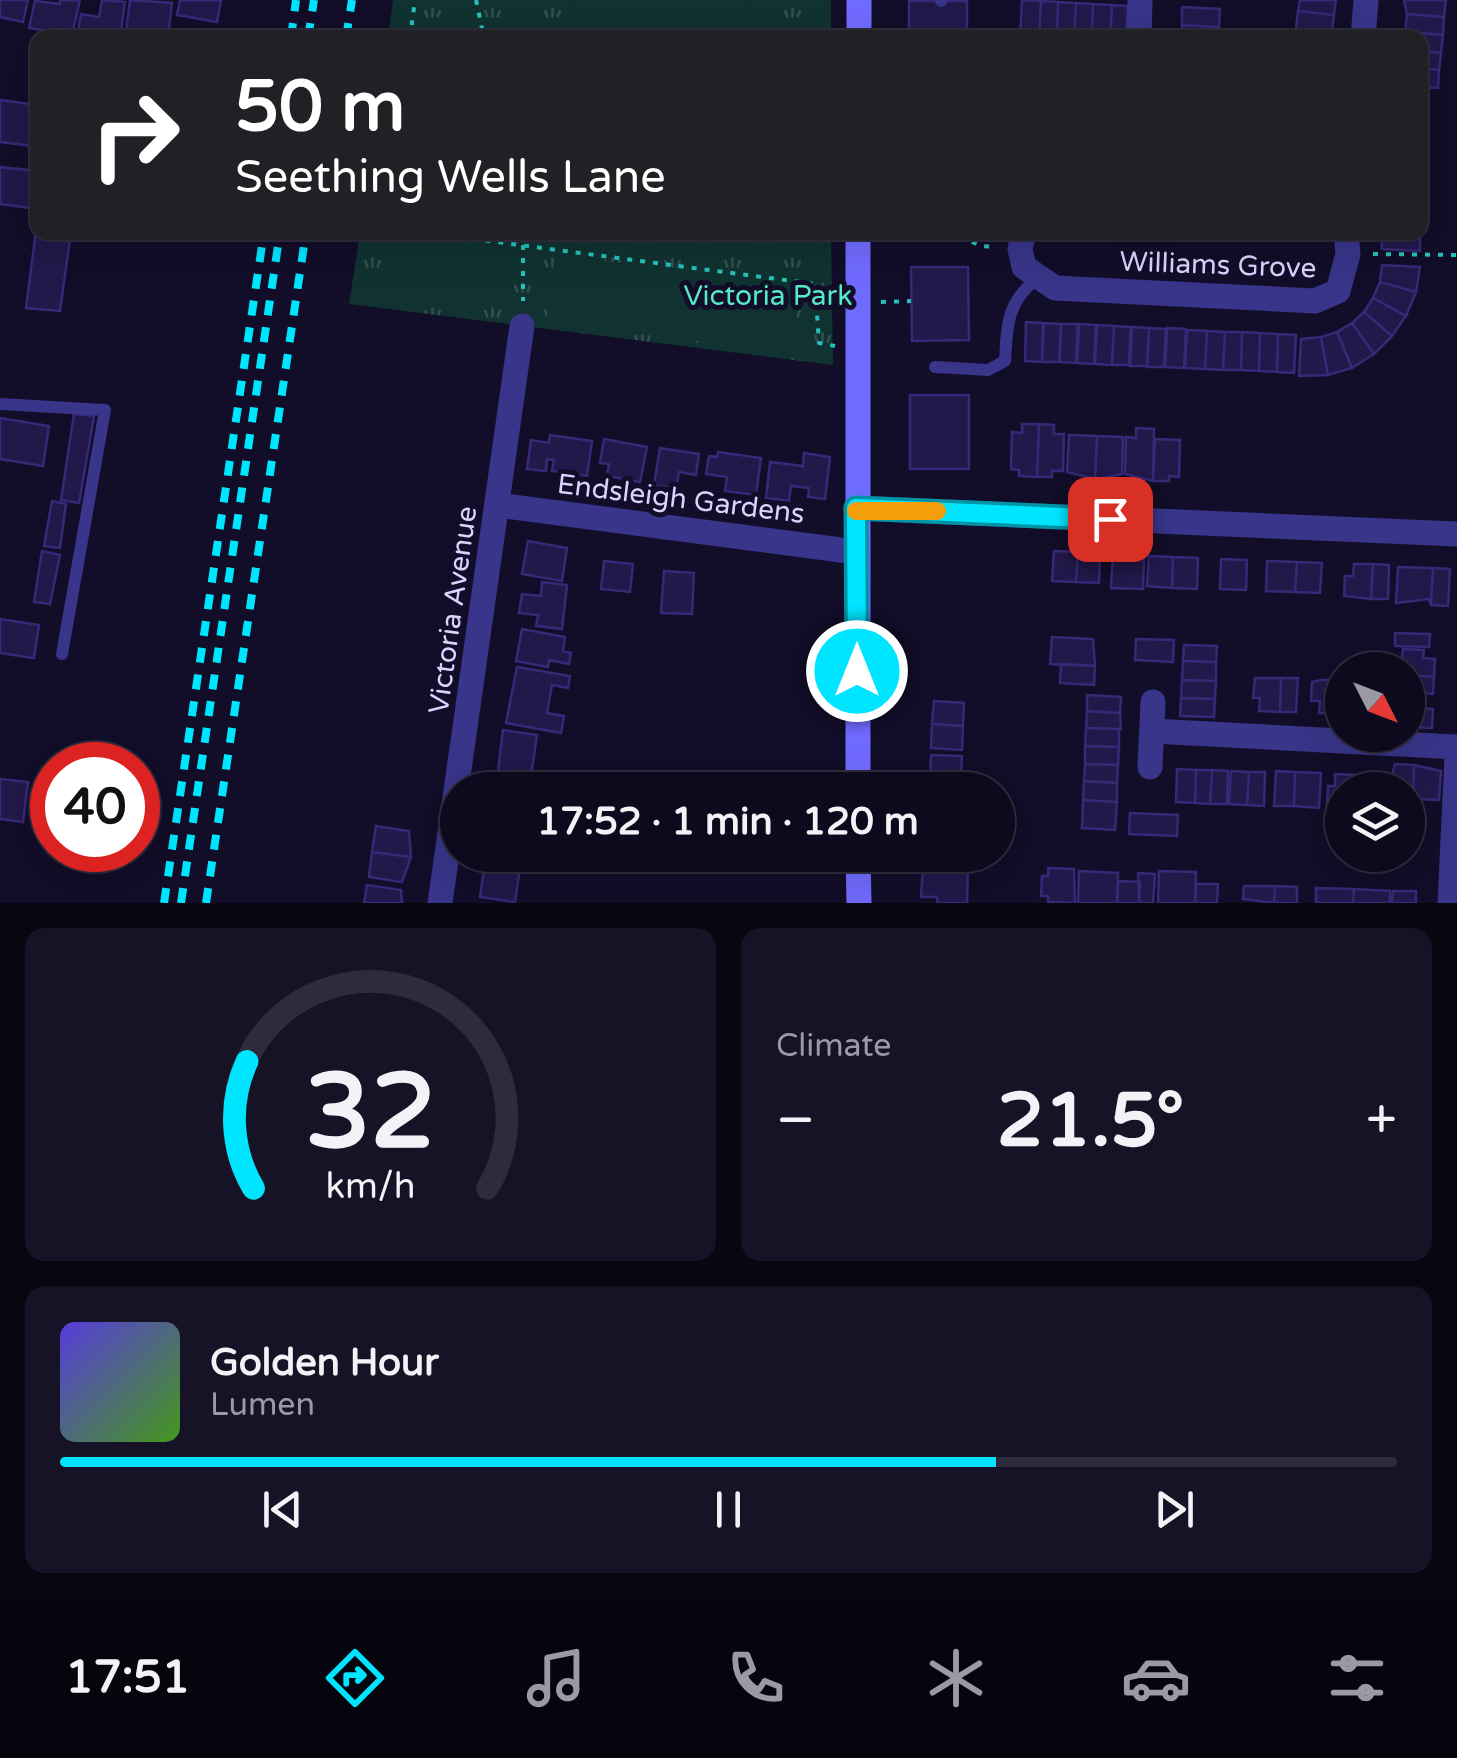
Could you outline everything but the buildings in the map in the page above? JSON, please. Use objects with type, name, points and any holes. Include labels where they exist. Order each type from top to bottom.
[{"type":"street","points":[[859,0],[859,30]]},
{"type":"street","points":[[1139,30],[1140,0]]},
{"type":"street","points":[[1364,30],[1366,0]]},
{"type":"street","points":[[858,240],[858,772]]},
{"type":"street","points":[[1022,241],[1024,267],[1036,279]]},
{"type":"street","name":"Williams Grove","points":[[1036,279],[1055,288],[1316,301],[1338,291],[1347,243]]},
{"type":"street","name":"Victoria Avenue","points":[[440,903],[522,326]]},
{"type":"street","name":"Endsleigh Gardens","points":[[498,505],[856,552]]},
{"type":"street","points":[[856,508],[1457,534]]},
{"type":"street","points":[[1150,767],[1153,702]]},
{"type":"street","points":[[1152,732],[1457,747]]},
{"type":"street","points":[[1450,903],[1457,756]]},
{"type":"street","points":[[858,872],[859,903]]},
{"type":"lane","points":[[935,368],[988,370],[1005,361],[1008,312],[1019,293],[1036,279]]},
{"type":"lane","points":[[0,404],[105,410],[62,654]]},
{"type":"path","points":[[411,30],[415,0]]},
{"type":"path","points":[[476,0],[482,30]]},
{"type":"path","points":[[473,240],[815,284],[819,344]]},
{"type":"path","points":[[522,326],[524,240]]},
{"type":"path","points":[[969,240],[982,246],[1022,241]]},
{"type":"path","points":[[1347,243],[1457,255]]},
{"type":"path","points":[[859,303],[912,301]]},
{"type":"green space","points":[[393,0],[831,0],[831,30],[389,30]]},
{"type":"green space","points":[[576,0],[751,0],[746,30],[571,30]]},
{"type":"green space","name":"Victoria Park","points":[[359,240],[831,240],[833,365],[349,304]]},
{"type":"green space","points":[[389,240],[442,240],[512,248],[505,307],[383,292]]},
{"type":"green space","points":[[555,255],[798,285],[790,353],[546,322]]},
{"type":"railway","points":[[292,30],[296,0]]},
{"type":"railway","points":[[309,30],[314,0]]},
{"type":"railway","points":[[347,30],[352,0]]},
{"type":"railway","points":[[164,903],[263,240]]},
{"type":"railway","points":[[181,903],[279,240]]},
{"type":"railway","points":[[206,903],[305,240]]},
{"type":"slow traffic","points":[[856,511],[937,511]]},
{"type":"route","points":[[857,671],[856,508],[1110,519]]}]
